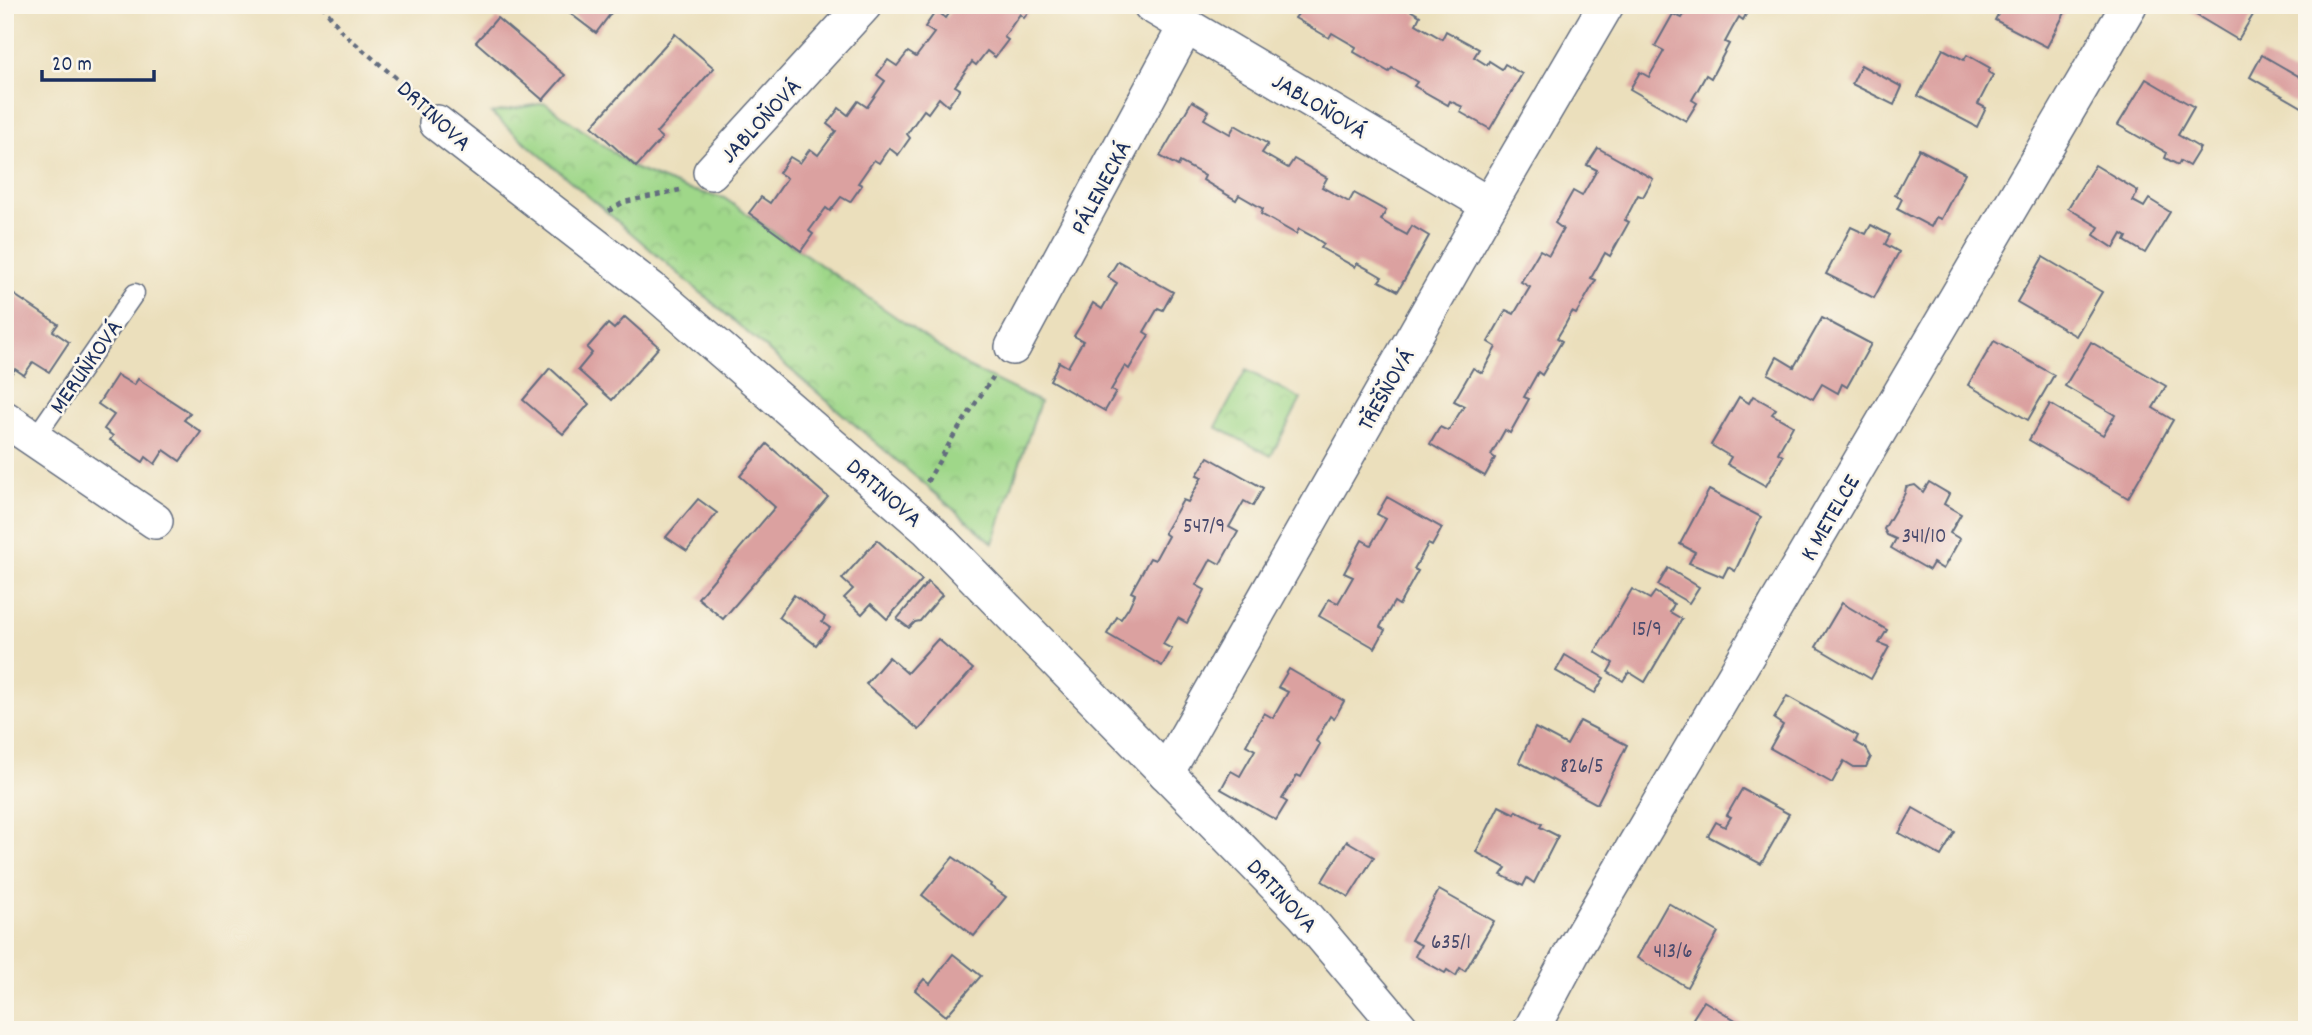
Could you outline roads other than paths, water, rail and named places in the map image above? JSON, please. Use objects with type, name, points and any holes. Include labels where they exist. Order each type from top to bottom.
[{"type":"street","name":"JABLOŇOVÁ","points":[[711,172],[864,5]]},
{"type":"street","name":"JABLOŇOVÁ","points":[[1151,5],[1489,205]]},
{"type":"street","name":"TŘEŠŇOVÁ","points":[[1166,774],[1489,205],[1606,5]]},
{"type":"street","name":"K METELCE","points":[[1531,1030],[1573,951],[2129,5]]},
{"type":"street","name":"PÁLENECKÁ","points":[[1013,347],[1186,26]]},
{"type":"street","name":"DRTINOVA","points":[[437,123],[650,289],[928,528],[1304,914],[1402,1030]]},
{"type":"street","name":"MERUŇKOVÁ","points":[[5,419],[155,522]]},
{"type":"lane","name":"MERUŇKOVÁ","points":[[34,439],[135,293]]}]
